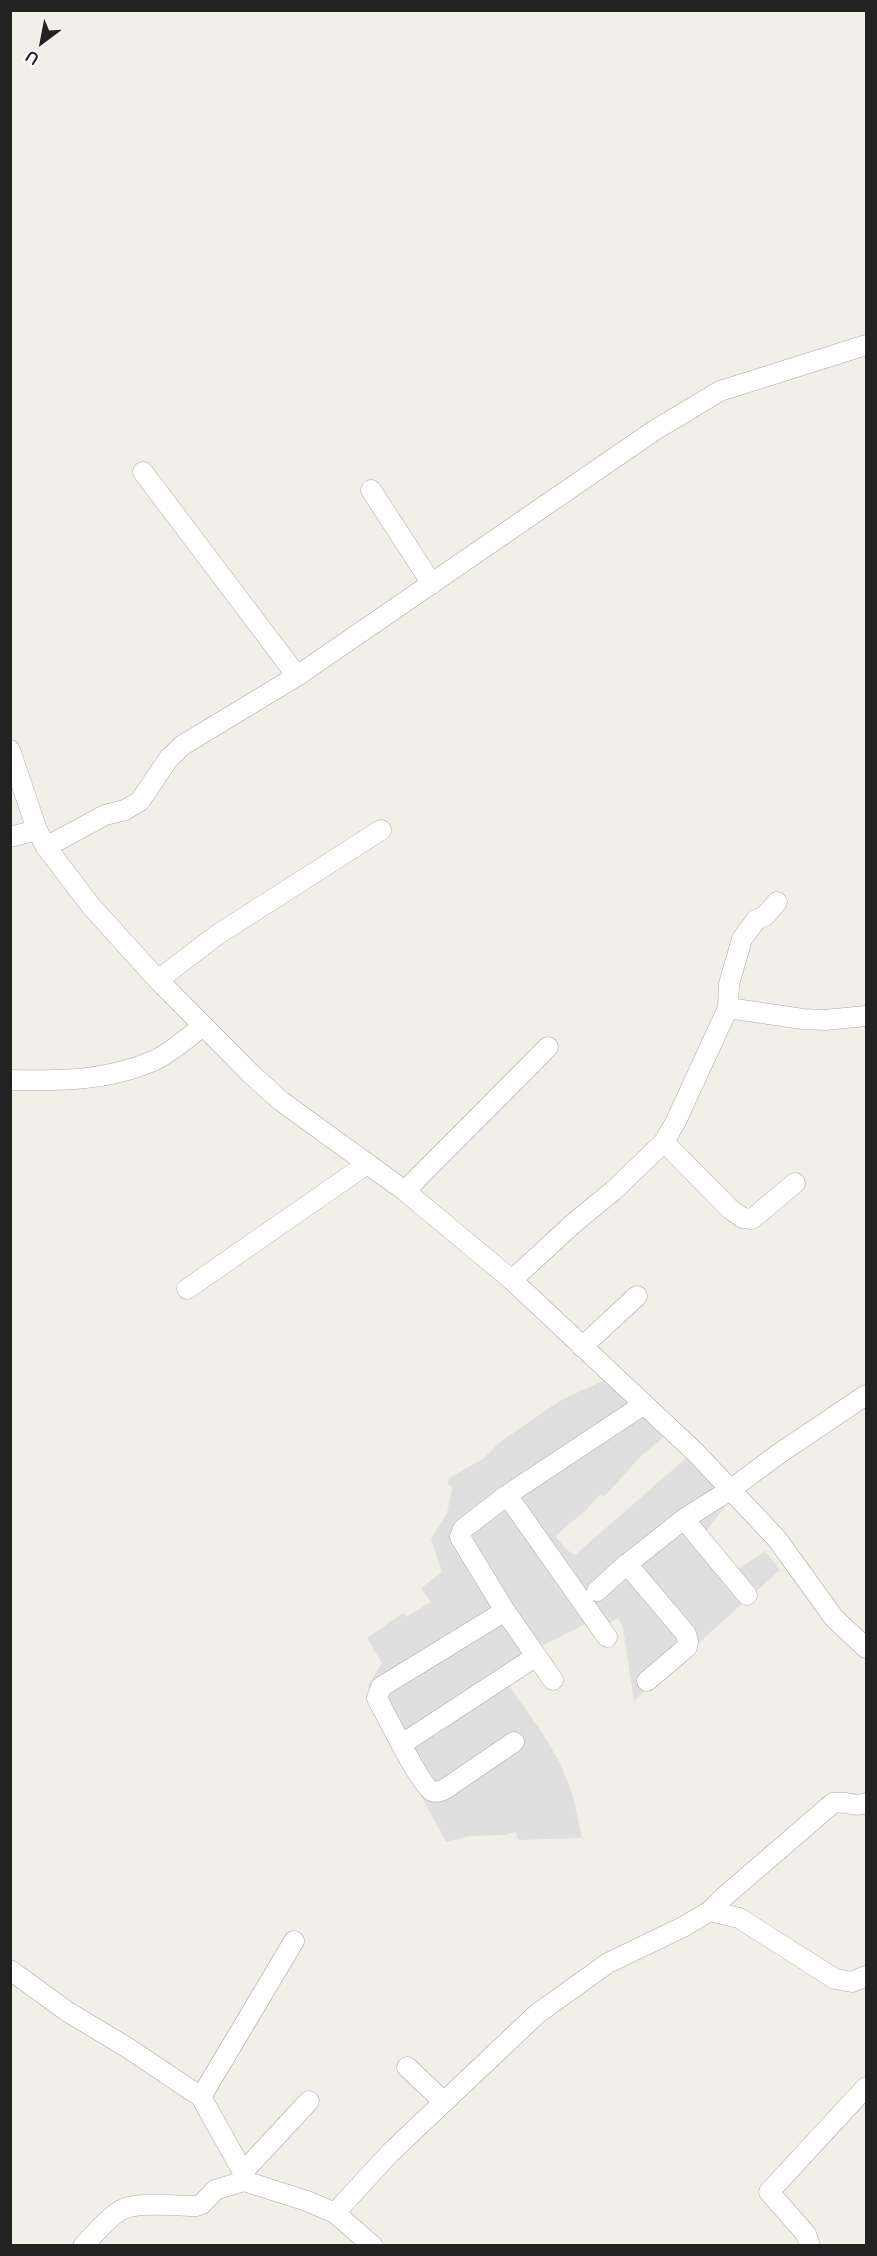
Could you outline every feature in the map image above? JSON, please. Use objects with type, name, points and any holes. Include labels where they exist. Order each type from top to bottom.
[{"type":"street","points":[[10,837],[41,838],[125,810],[140,801],[169,758],[183,745],[297,676],[656,430],[720,391],[867,345]]},
{"type":"street","points":[[143,472],[297,676]]},
{"type":"street","points":[[371,490],[432,584]]},
{"type":"street","points":[[10,750],[41,838],[91,906],[158,980],[281,1101],[405,1191],[512,1280],[696,1453],[777,1539],[834,1618],[867,1647]]},
{"type":"street","points":[[158,980],[217,935],[381,830]]},
{"type":"street","points":[[512,1280],[575,1222],[613,1191],[664,1142],[728,1008],[729,984],[742,939],[756,920],[765,916],[777,902]]},
{"type":"street","points":[[728,1008],[803,1019],[825,1020],[867,1016]]},
{"type":"street","points":[[10,1080],[62,1081],[108,1076],[154,1060],[203,1026]]},
{"type":"street","points":[[405,1191],[548,1047]]},
{"type":"street","points":[[664,1142],[730,1209],[743,1218],[752,1219],[795,1183]]},
{"type":"street","points":[[187,1289],[367,1164]]},
{"type":"street","points":[[582,1347],[638,1296]]},
{"type":"street","points":[[597,1591],[684,1519],[867,1395]]},
{"type":"street","points":[[553,1680],[505,1611],[460,1536],[463,1529],[507,1495],[643,1405]]},
{"type":"street","points":[[507,1495],[607,1637]]},
{"type":"street","points":[[684,1519],[747,1595]]},
{"type":"street","points":[[627,1564],[686,1634],[688,1642],[687,1647],[647,1681]]},
{"type":"street","points":[[505,1611],[381,1687],[377,1698],[429,1790],[439,1792],[513,1742]]},
{"type":"street","points":[[402,1744],[536,1657]]},
{"type":"street","points":[[335,2213],[390,2153],[537,2014],[572,1987],[608,1963],[683,1927],[710,1911],[828,1806],[840,1802],[857,1806],[867,1803]]},
{"type":"street","points":[[710,1911],[739,1918],[835,1979],[852,1982],[867,1976]]},
{"type":"street","points":[[201,2097],[294,1941]]},
{"type":"street","points":[[10,1970],[68,2012],[128,2048],[201,2097],[243,2177],[335,2213],[374,2246]]},
{"type":"street","points":[[407,2067],[444,2102]]},
{"type":"street","points":[[810,2246],[806,2234],[769,2192],[865,2092]]},
{"type":"street","points":[[83,2246],[106,2221],[122,2209],[202,2204],[214,2190],[243,2177],[309,2101]]},
{"type":"shaded area","points":[[605,1380],[668,1433],[640,1457],[605,1496],[600,1495],[555,1536],[567,1550],[575,1555],[692,1453],[732,1497],[704,1534],[737,1570],[765,1551],[780,1570],[634,1701],[623,1628],[618,1618],[596,1631],[589,1622],[520,1657],[500,1673],[541,1731],[560,1763],[573,1796],[582,1838],[518,1840],[516,1832],[504,1835],[469,1836],[446,1842],[399,1761],[402,1755],[401,1747],[368,1685],[382,1663],[367,1638],[400,1615],[404,1613],[406,1617],[431,1602],[421,1588],[442,1572],[431,1539],[447,1513],[452,1488],[448,1483],[449,1478],[483,1459],[500,1442],[561,1400]]}]
